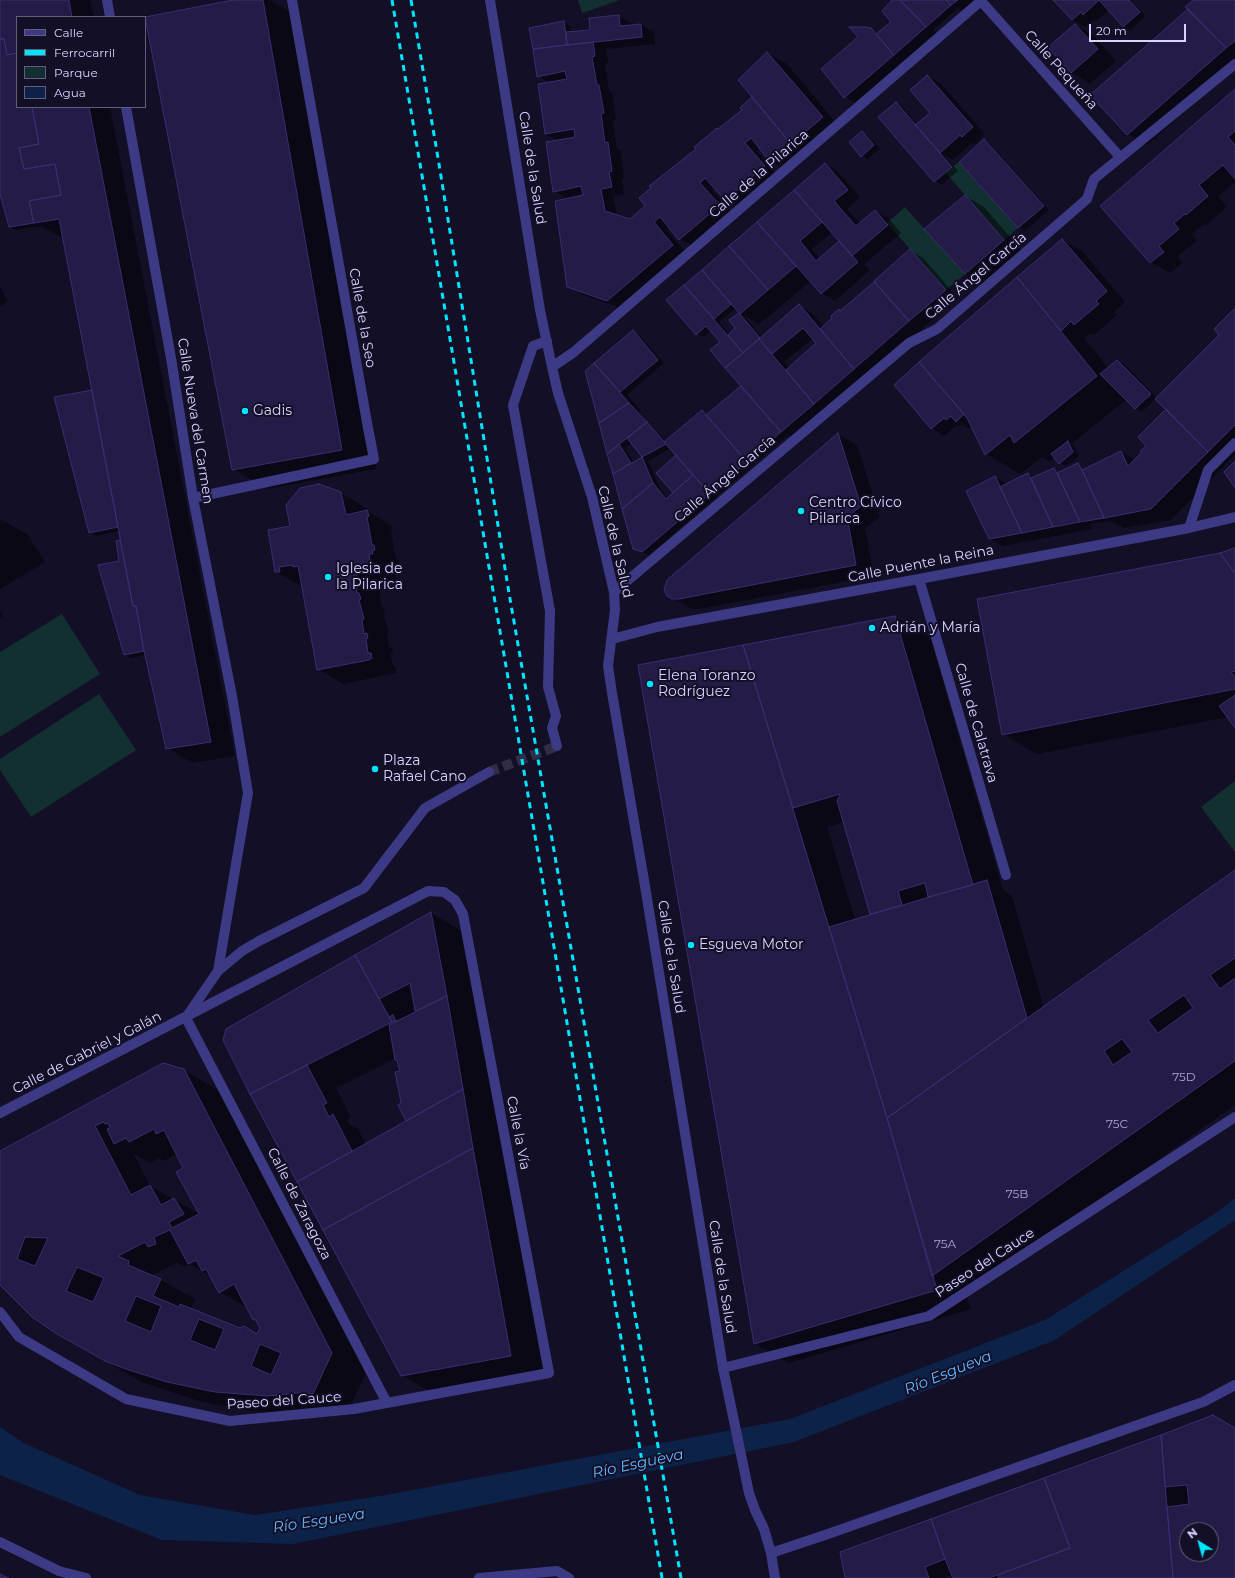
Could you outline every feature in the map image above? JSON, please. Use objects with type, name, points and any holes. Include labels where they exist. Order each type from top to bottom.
[{"type":"street","points":[[107,0],[110,16]]},
{"type":"street","name":"Calle de la Seo","points":[[193,498],[374,459],[292,0]]},
{"type":"street","name":"Calle de la Salud","points":[[490,0],[540,310],[558,393],[592,497],[614,592],[615,610],[608,666],[723,1368],[732,1416],[750,1493],[771,1553],[776,1578]]},
{"type":"street","name":"Calle Pequeña","points":[[981,0],[1120,157]]},
{"type":"street","name":"Calle de la Pilarica","points":[[552,367],[574,352],[981,0]]},
{"type":"street","name":"Calle Ángel García","points":[[614,592],[909,343],[937,329],[1088,199],[1094,179],[1235,64]]},
{"type":"street","name":"Calle Nueva del Carmen","points":[[126,108],[171,358],[193,498],[232,696],[248,793],[218,971]]},
{"type":"street","points":[[547,341],[533,346],[513,405],[550,612],[548,687],[556,716],[552,728],[557,746]]},
{"type":"street","points":[[1189,528],[1208,470],[1235,443]]},
{"type":"street","name":"Calle Puente la Reina","points":[[612,638],[657,627],[919,580],[1189,528],[1235,517]]},
{"type":"street","name":"Calle de Calatrava","points":[[919,580],[1006,875]]},
{"type":"street","points":[[186,1018],[218,971],[242,951],[364,888],[425,808],[489,772]]},
{"type":"street","name":"Calle la Vía","points":[[186,1018],[428,891],[444,892],[455,900],[463,914],[549,1373]]},
{"type":"street","name":"Calle de Gabriel y Galán","points":[[0,1113],[186,1018]]},
{"type":"street","name":"Calle de Zaragoza","points":[[186,1018],[387,1403]]},
{"type":"street","name":"Paseo del Cauce","points":[[723,1368],[929,1316],[1235,1117]]},
{"type":"street","name":"Paseo del Cauce","points":[[0,1312],[19,1336],[126,1399],[230,1421],[354,1409],[549,1373]]},
{"type":"street","points":[[771,1553],[835,1532],[1203,1402],[1235,1385]]},
{"type":"street","points":[[0,1542],[59,1571],[86,1578]]},
{"type":"street","points":[[480,1578],[557,1571],[569,1578]]},
{"type":"green space","points":[[578,0],[620,0],[582,13]]},
{"type":"green space","points":[[959,162],[1018,228],[1004,240],[945,172]]},
{"type":"green space","points":[[905,207],[965,274],[946,290],[887,223]]},
{"type":"green space","points":[[62,614],[100,674],[0,737],[0,652]]},
{"type":"green space","points":[[99,694],[136,750],[31,817],[0,770],[0,759]]},
{"type":"green space","points":[[1235,781],[1235,852],[1201,807]]},
{"type":"water","name":"Río Esgueva","points":[[1235,1198],[1235,1220],[1053,1341],[794,1442],[293,1544],[162,1540],[0,1475],[0,1427],[24,1443],[140,1495],[255,1515],[386,1495],[790,1419],[1045,1320],[1216,1213]]},
{"type":"building","points":[[0,0],[69,0],[72,16],[16,16],[16,53],[7,55],[4,39],[0,39]]},
{"type":"building","points":[[233,0],[263,0],[342,450],[232,470],[146,17]]},
{"type":"building","points":[[892,0],[900,0],[926,27],[894,55],[876,34],[891,22],[882,11]]},
{"type":"building","points":[[900,0],[946,0],[951,5],[926,27]]},
{"type":"building","points":[[946,0],[958,0],[951,5]]},
{"type":"building","points":[[1053,0],[1099,0],[1083,15],[1081,12],[1072,20]]},
{"type":"building","points":[[1099,0],[1129,0],[1140,12],[1123,27]]},
{"type":"building","points":[[1193,0],[1235,0],[1235,41],[1226,48],[1185,7]]},
{"type":"building","points":[[1188,9],[1226,48],[1127,135],[1090,95]]},
{"type":"building","points":[[619,15],[620,26],[641,24],[642,37],[567,45],[566,32],[590,30],[589,18]]},
{"type":"building","points":[[564,21],[567,45],[533,49],[529,28]]},
{"type":"building","points":[[1075,24],[1098,49],[1071,73],[1048,47]]},
{"type":"building","points":[[849,27],[871,28],[894,55],[844,98],[821,69],[858,37]]},
{"type":"building","points":[[0,39],[4,39],[7,55],[16,53],[16,108],[32,108],[39,144],[19,148],[24,169],[55,164],[61,195],[29,201],[34,223],[9,227],[0,194]]},
{"type":"building","points":[[593,42],[595,56],[592,57],[604,113],[601,114],[605,143],[608,142],[612,171],[609,172],[612,187],[601,189],[605,211],[630,219],[645,206],[639,198],[651,188],[649,186],[696,149],[694,147],[717,128],[718,129],[742,110],[740,108],[752,97],[791,144],[770,162],[751,138],[745,143],[765,166],[725,200],[705,178],[700,183],[720,205],[679,240],[660,217],[654,222],[673,245],[607,301],[567,287],[555,201],[583,195],[581,186],[553,192],[546,142],[575,137],[574,129],[545,134],[538,84],[567,79],[565,71],[537,77],[533,49]]},
{"type":"building","points":[[767,52],[823,117],[791,144],[738,80]]},
{"type":"building","points":[[927,75],[973,127],[962,137],[960,135],[940,153],[915,125],[930,113],[910,90]]},
{"type":"building","points":[[1235,89],[1235,131],[1228,137],[1235,145],[1235,179],[1223,165],[1199,185],[1208,196],[1174,223],[1179,229],[1159,246],[1164,252],[1150,263],[1100,206]]},
{"type":"building","points":[[896,102],[952,167],[934,182],[878,117]]},
{"type":"building","points":[[32,108],[89,108],[211,742],[166,749],[144,651],[136,606],[133,606],[59,219],[34,223],[29,201],[61,195],[55,164],[24,169],[19,148],[39,144]]},
{"type":"building","points":[[862,131],[874,145],[861,157],[849,142]]},
{"type":"building","points":[[984,139],[1044,206],[1018,228],[959,162]]},
{"type":"building","points":[[825,163],[848,190],[834,201],[856,226],[875,210],[888,225],[852,256],[794,190]]},
{"type":"building","points":[[794,190],[822,222],[800,241],[816,261],[839,241],[858,262],[821,294],[757,222]]},
{"type":"building","points":[[965,195],[1004,240],[965,274],[924,229]]},
{"type":"building","points":[[757,222],[796,266],[768,290],[729,246]]},
{"type":"building","points":[[1062,239],[1107,291],[1096,301],[1099,304],[1074,325],[1071,321],[1061,331],[1017,277]]},
{"type":"building","points":[[729,246],[768,290],[740,314],[702,270]]},
{"type":"building","points":[[910,249],[946,290],[909,321],[874,281]]},
{"type":"building","points":[[702,270],[731,304],[714,319],[684,285]]},
{"type":"building","points":[[1017,277],[1097,376],[1014,443],[1010,435],[985,455],[967,418],[919,362]]},
{"type":"building","points":[[874,282],[909,321],[854,369],[820,329],[839,309],[840,311]]},
{"type":"building","points":[[684,285],[743,353],[725,368],[710,350],[720,342],[706,326],[696,335],[666,300]]},
{"type":"building","points":[[799,304],[854,369],[814,404],[786,370],[816,343],[803,328],[772,354],[759,339]]},
{"type":"building","points":[[1235,308],[1235,425],[1208,452],[1155,399],[1219,335],[1214,329]]},
{"type":"building","points":[[739,313],[760,338],[743,353],[728,335],[735,328],[729,320]]},
{"type":"building","points":[[633,330],[658,360],[620,392],[594,363]]},
{"type":"building","points":[[759,339],[814,404],[781,432],[725,368]]},
{"type":"building","points":[[1117,360],[1151,394],[1135,409],[1100,374]]},
{"type":"building","points":[[919,362],[964,414],[956,422],[951,416],[946,420],[944,418],[931,429],[894,385]]},
{"type":"building","points":[[594,363],[629,403],[599,423],[585,371]]},
{"type":"building","points":[[741,386],[781,432],[747,462],[706,415]]},
{"type":"building","points":[[92,390],[118,527],[89,533],[54,397]]},
{"type":"building","points":[[629,403],[647,422],[607,454],[599,423]]},
{"type":"building","points":[[1166,409],[1208,452],[1151,509],[1104,518],[1082,470],[1121,451],[1128,466],[1146,446],[1138,437]]},
{"type":"building","points":[[702,410],[747,462],[710,494],[664,442]]},
{"type":"building","points":[[647,422],[666,444],[642,457],[627,438]]},
{"type":"building","name":"Centro Cívico Pilarica","points":[[838,433],[861,506],[847,517],[856,565],[679,599],[672,599],[667,596],[664,590],[667,580]]},
{"type":"building","points":[[1068,441],[1073,452],[1059,464],[1051,454]]},
{"type":"building","points":[[619,444],[631,463],[613,474],[607,454]]},
{"type":"building","points":[[676,455],[693,475],[673,493],[656,473]]},
{"type":"building","points":[[642,457],[653,483],[622,509],[613,474]]},
{"type":"building","points":[[1235,461],[1235,488],[1224,472]]},
{"type":"building","points":[[1078,463],[1104,518],[1080,522],[1057,473]]},
{"type":"building","points":[[1054,468],[1080,522],[1053,527],[1031,478]]},
{"type":"building","points":[[1028,473],[1053,527],[1022,533],[1000,487]]},
{"type":"building","points":[[693,475],[710,494],[642,552],[633,549],[622,509],[653,483],[666,499]]},
{"type":"building","points":[[995,476],[1022,533],[989,539],[966,491]]},
{"type":"building","name":"Iglesia de la Pilarica","points":[[319,484],[341,492],[346,515],[367,510],[372,545],[374,545],[375,550],[372,551],[373,554],[369,554],[371,569],[353,572],[356,574],[357,579],[355,580],[357,593],[359,593],[361,599],[359,600],[364,619],[362,619],[364,634],[367,633],[368,638],[366,639],[368,653],[371,653],[372,658],[369,660],[317,670],[298,566],[293,567],[293,565],[279,567],[280,572],[275,572],[268,530],[290,526],[286,505],[300,488]]},
{"type":"building","points":[[120,540],[133,606],[136,606],[144,651],[124,655],[98,565],[119,561],[116,541]]},
{"type":"building","points":[[1235,548],[1235,574],[1220,553]]},
{"type":"building","points":[[1220,553],[1235,574],[1235,671],[1231,672],[1235,677],[1235,689],[1002,735],[977,599]]},
{"type":"building","points":[[895,616],[973,885],[928,897],[925,883],[898,891],[902,905],[870,914],[837,801],[840,794],[793,808],[743,645]]},
{"type":"building","points":[[743,645],[887,1118],[937,1290],[754,1344],[638,665]]},
{"type":"building","points":[[1235,695],[1235,728],[1219,706]]},
{"type":"building","points":[[1235,870],[1235,958],[1210,975],[1220,989],[1235,978],[1235,1061],[932,1276],[887,1118]],"holes":[[[1184,995],[1193,1008],[1158,1033],[1148,1020]],[[1122,1039],[1132,1052],[1113,1065],[1104,1051]]]},
{"type":"building","points":[[987,880],[1027,1018],[887,1118],[829,927]]},
{"type":"building","points":[[431,912],[447,996],[415,1011],[410,983],[379,999],[355,955]]},
{"type":"building","points":[[355,955],[392,1022],[250,1094],[223,1040],[226,1029]]},
{"type":"building","points":[[447,996],[463,1089],[406,1121],[398,1105],[401,1103],[395,1072],[400,1071],[397,1060],[395,1060],[389,1025]]},
{"type":"building","points":[[393,1015],[396,1021],[392,1022],[389,1017]]},
{"type":"building","points":[[163,1063],[184,1069],[332,1353],[313,1394],[297,1393],[268,1396],[215,1392],[167,1382],[107,1362],[57,1334],[32,1317],[0,1285],[0,1151]],"holes":[[[103,1122],[105,1124],[108,1123],[110,1128],[107,1129],[114,1144],[126,1138],[129,1142],[154,1129],[156,1134],[164,1130],[183,1168],[176,1172],[199,1214],[172,1228],[169,1222],[184,1214],[174,1198],[161,1205],[150,1185],[131,1195],[95,1126]],[[170,1230],[188,1264],[196,1260],[202,1271],[206,1269],[219,1293],[234,1284],[253,1320],[255,1319],[260,1328],[257,1334],[244,1326],[240,1328],[180,1304],[179,1307],[153,1296],[161,1279],[128,1265],[129,1261],[118,1256],[145,1242],[148,1247],[156,1244],[154,1237]],[[25,1237],[48,1238],[35,1266],[17,1259]],[[77,1267],[104,1278],[93,1302],[66,1291]],[[136,1296],[161,1306],[151,1332],[125,1321]],[[199,1319],[224,1329],[215,1350],[190,1340]],[[260,1344],[281,1353],[271,1375],[251,1366]]]},
{"type":"building","points":[[307,1065],[327,1103],[323,1105],[329,1117],[333,1114],[352,1151],[297,1182],[250,1094]]},
{"type":"building","points":[[463,1089],[473,1148],[323,1230],[297,1182]]},
{"type":"building","points":[[473,1148],[511,1356],[401,1376],[323,1230]]},
{"type":"building","points":[[1213,1415],[1235,1428],[1235,1578],[1173,1578],[1167,1507],[1189,1504],[1187,1485],[1165,1487],[1161,1435]]},
{"type":"building","points":[[1161,1435],[1173,1578],[998,1578],[998,1575],[1070,1548],[1044,1478]]},
{"type":"building","points":[[1044,1478],[1070,1548],[989,1578],[953,1578],[931,1519]]},
{"type":"building","points":[[931,1519],[945,1559],[925,1567],[929,1578],[845,1578],[840,1552]]},
{"type":"building","points":[[0,1574],[8,1578],[0,1578]]},
{"type":"tunnel","points":[[489,772],[557,746]]},
{"type":"railway","points":[[392,0],[662,1578]]},
{"type":"railway","points":[[411,0],[509,593],[681,1578]]},
{"type":"place","name":"Gadis","points":[[245,411]]},
{"type":"place","name":"Centro Cívico Pilarica","points":[[801,511]]},
{"type":"place","name":"Iglesia de la Pilarica","points":[[328,577]]},
{"type":"place","name":"Adrián y María","points":[[872,628]]},
{"type":"place","name":"Elena Toranzo Rodríguez","points":[[650,684]]},
{"type":"place","name":"Plaza Rafael Cano","points":[[375,769]]},
{"type":"place","name":"Esgueva Motor","points":[[691,945]]}]
